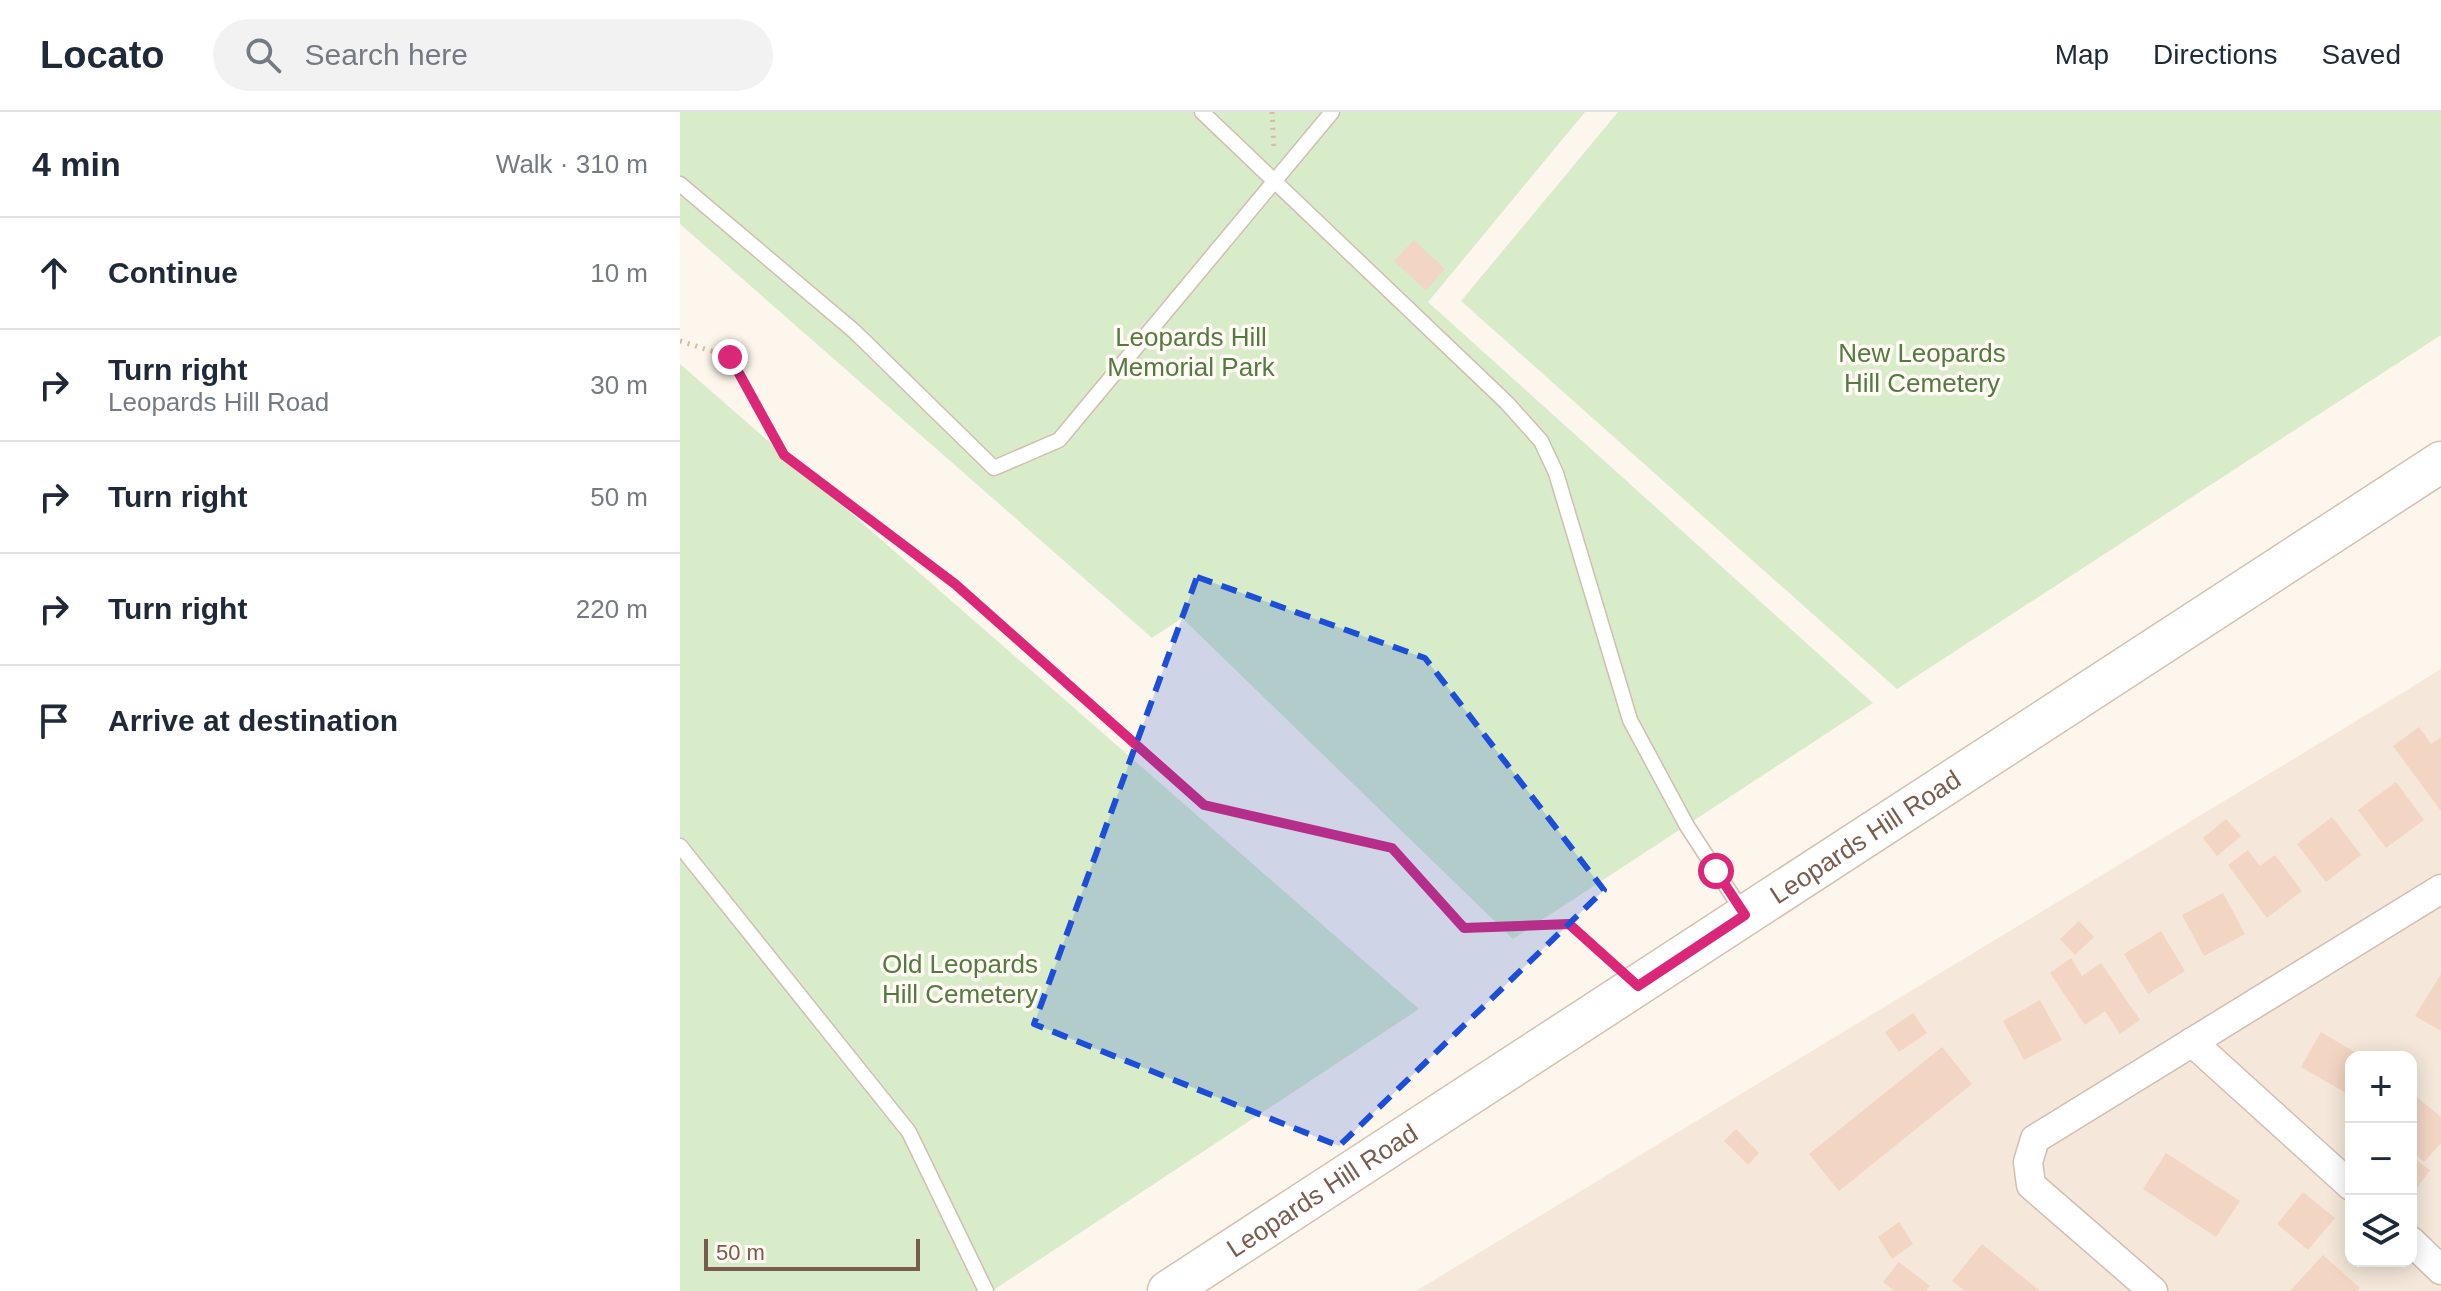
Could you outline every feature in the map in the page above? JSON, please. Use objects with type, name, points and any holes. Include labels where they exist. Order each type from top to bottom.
[{"type":"main road","name":"Leopards Hill Road","points":[[1168,1291],[2441,462]]},
{"type":"street","points":[[2153,1291],[2031,1185],[2028,1162],[2035,1139],[2441,889]]},
{"type":"street","points":[[2192,1042],[2345,1181]]},
{"type":"street","points":[[2417,1247],[2441,1270]]},
{"type":"lane","points":[[1202,112],[1507,403],[1541,441],[1566,503],[1630,720],[1687,826],[1745,915]]},
{"type":"lane","points":[[680,184],[854,331],[994,468],[1059,440],[1332,112]]},
{"type":"lane","points":[[680,846],[909,1132],[986,1291]]},
{"type":"path","points":[[680,341],[730,357],[784,455],[955,584],[1204,805],[1392,848],[1464,928],[1569,924],[1638,986]]},
{"type":"highlighted area","points":[[1197,577],[1425,658],[1604,890],[1339,1146],[1034,1024]]},
{"type":"shaded area","points":[[2441,669],[2441,1291],[1416,1291]]},
{"type":"green space","name":"Leopards Hill Memorial Park","points":[[680,112],[1585,112],[1428,302],[1873,703],[1513,939],[1182,618],[1152,638],[680,224]]},
{"type":"green space","name":"New Leopards Hill Cemetery","points":[[1618,112],[2441,112],[2441,335],[1897,689],[1461,301]]},
{"type":"green space","name":"Old Leopards Hill Cemetery","points":[[680,364],[1419,1009],[992,1291],[680,1291]]},
{"type":"building","points":[[1414,240],[1445,269],[1426,290],[1394,261]]},
{"type":"building","points":[[2419,727],[2431,744],[2441,737],[2441,811],[2393,746]]},
{"type":"building","points":[[2396,782],[2424,820],[2386,848],[2358,810]]},
{"type":"building","points":[[2332,817],[2361,855],[2326,882],[2297,844]]},
{"type":"building","points":[[2226,819],[2241,836],[2217,856],[2203,838]]},
{"type":"building","points":[[2248,850],[2260,866],[2275,855],[2302,891],[2267,918],[2228,865]]},
{"type":"building","points":[[2223,893],[2245,934],[2204,956],[2182,915]]},
{"type":"building","points":[[2079,921],[2094,937],[2075,955],[2060,939]]},
{"type":"building","points":[[2161,931],[2185,971],[2148,994],[2124,954]]},
{"type":"building","points":[[2071,958],[2082,976],[2101,963],[2140,1020],[2120,1034],[2105,1011],[2085,1025],[2050,973]]},
{"type":"building","points":[[2441,974],[2441,1031],[2415,1016]]},
{"type":"building","points":[[2040,1000],[2062,1040],[2024,1060],[2003,1021]]},
{"type":"building","points":[[1913,1013],[1927,1033],[1899,1052],[1885,1032]]},
{"type":"building","points":[[2321,1032],[2353,1051],[2345,1051],[2345,1093],[2301,1067]]},
{"type":"building","points":[[1942,1047],[1972,1084],[1839,1191],[1809,1154]]},
{"type":"building","points":[[2417,1099],[2441,1117],[2441,1143],[2424,1162],[2417,1156]]},
{"type":"building","points":[[1736,1129],[1759,1153],[1748,1165],[1724,1141]]},
{"type":"building","points":[[2166,1153],[2240,1201],[2216,1237],[2143,1189]]},
{"type":"building","points":[[2417,1160],[2430,1170],[2417,1188]]},
{"type":"building","points":[[2303,1192],[2335,1218],[2308,1250],[2277,1224]]},
{"type":"building","points":[[1899,1222],[1913,1244],[1892,1259],[1878,1237]]},
{"type":"building","points":[[1982,1244],[2040,1291],[1965,1291],[1952,1281]]},
{"type":"building","points":[[2323,1255],[2360,1288],[2357,1291],[2290,1291]]},
{"type":"building","points":[[1899,1262],[1930,1286],[1926,1291],[1895,1291],[1883,1282]]},
{"type":"route","points":[[730,357],[784,455],[955,584],[1204,805],[1392,848],[1464,928],[1569,924],[1638,986],[1745,915],[1716,871]]}]
